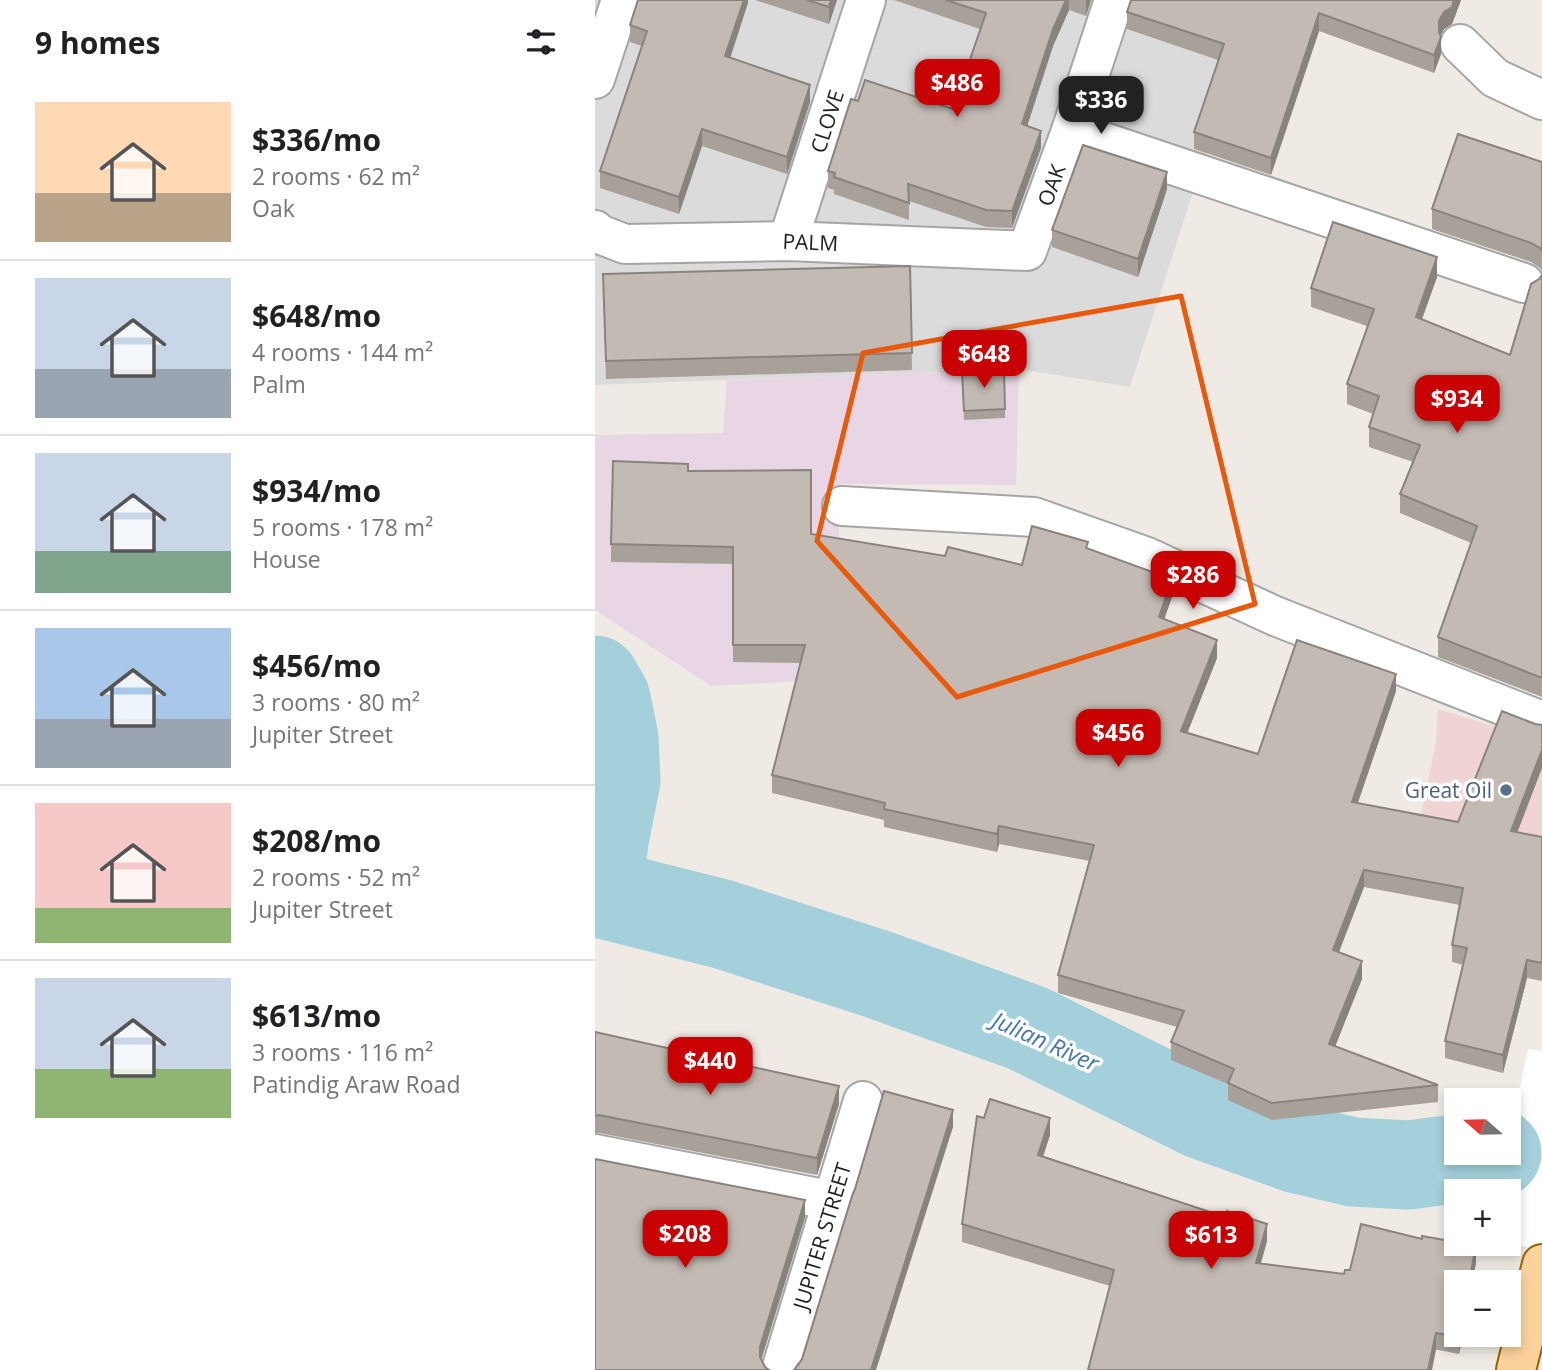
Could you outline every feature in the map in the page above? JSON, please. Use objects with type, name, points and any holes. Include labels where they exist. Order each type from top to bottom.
[{"type":"main road","points":[[1516,1370],[1536,1307],[1542,1264]]},
{"type":"street","points":[[595,79],[621,0]]},
{"type":"street","name":"CLOVE","points":[[788,241],[866,0]]},
{"type":"street","name":"OAK","points":[[1027,251],[1071,131],[1114,0]]},
{"type":"street","points":[[1460,44],[1495,78],[1542,100]]},
{"type":"street","points":[[1071,131],[1524,283]]},
{"type":"street","name":"PALM","points":[[595,230],[625,244],[788,241],[1027,251]]},
{"type":"street","points":[[842,506],[1034,517],[1147,557],[1275,616],[1542,721]]},
{"type":"street","name":"JUPITER STREET","points":[[781,1370],[863,1101]]},
{"type":"street","points":[[595,1154],[834,1201]]},
{"type":"highlighted area","points":[[1181,296],[1255,604],[957,697],[817,541],[863,353]]},
{"type":"shaded area","points":[[595,0],[1255,0],[1130,387],[1019,369],[595,385]]},
{"type":"shaded area","points":[[1019,369],[1016,485],[840,484],[836,679],[711,686],[595,610],[595,435],[723,433],[727,380]]},
{"type":"shaded area","points":[[1438,709],[1542,741],[1542,848],[1420,820],[1436,741]]},
{"type":"pier","points":[[1528,1049],[1542,1051],[1542,1250],[1521,1246],[1521,1179],[1501,1179],[1503,1166],[1521,1166],[1520,1088]]},
{"type":"building","points":[[638,0],[744,0],[725,56],[810,85],[787,157],[702,129],[679,197],[600,171],[647,31],[630,25]]},
{"type":"building","points":[[807,0],[831,0],[829,7]]},
{"type":"building","points":[[946,0],[1066,0],[1053,29],[1022,124],[1041,131],[1012,211],[986,210],[908,184],[909,203],[834,177],[835,173],[828,171],[851,99],[858,101],[865,80],[953,109],[986,13]]},
{"type":"building","points":[[1131,0],[1454,0],[1452,7],[1444,12],[1439,21],[1441,37],[1434,55],[1319,13],[1271,158],[1194,132],[1224,44],[1127,12]]},
{"type":"building","points":[[1458,134],[1542,162],[1542,252],[1531,243],[1432,209]]},
{"type":"building","points":[[1083,145],[1167,172],[1138,259],[1052,230]]},
{"type":"building","points":[[1333,222],[1437,257],[1416,317],[1510,355],[1531,284],[1542,275],[1542,678],[1438,637],[1477,526],[1400,494],[1420,445],[1369,427],[1379,396],[1347,384],[1374,309],[1311,288]]},
{"type":"building","points":[[910,266],[912,353],[606,361],[603,274]]},
{"type":"building","points":[[1004,370],[1005,409],[964,411],[962,372]]},
{"type":"building","points":[[613,461],[688,464],[688,471],[811,470],[811,534],[945,556],[948,547],[1022,565],[1032,526],[1088,542],[1086,548],[1172,579],[1159,617],[1217,640],[1181,731],[1258,754],[1297,640],[1396,674],[1352,802],[1458,822],[1502,711],[1542,725],[1542,750],[1511,831],[1542,837],[1542,963],[1527,960],[1503,1055],[1445,1041],[1467,948],[1452,945],[1463,888],[1364,870],[1333,950],[1362,961],[1329,1044],[1438,1085],[1272,1103],[1228,1083],[1234,1069],[1171,1042],[1184,1011],[1058,975],[1094,845],[999,826],[997,834],[884,809],[885,803],[772,775],[805,645],[733,645],[733,547],[611,544]]},
{"type":"building","points":[[595,1032],[839,1086],[817,1158],[595,1116]]},
{"type":"building","points":[[884,1091],[953,1110],[871,1370],[794,1370],[802,1359]]},
{"type":"building","points":[[990,1099],[1050,1118],[1038,1155],[1225,1217],[1227,1211],[1267,1224],[1256,1263],[1344,1274],[1345,1270],[1350,1270],[1361,1224],[1422,1239],[1422,1236],[1444,1240],[1444,1256],[1474,1256],[1471,1270],[1444,1270],[1444,1334],[1436,1333],[1428,1370],[1088,1370],[1114,1270],[962,1224],[977,1116],[984,1118]]},
{"type":"building","points":[[595,1159],[805,1200],[760,1347],[760,1357],[769,1370],[595,1370]]},
{"type":"waterway","points":[[595,680],[606,699],[614,738],[616,780],[604,841],[598,892]]},
{"type":"waterway","name":"Julian River","points":[[595,892],[722,924],[877,974],[1027,1028],[1203,1115],[1298,1149],[1353,1162],[1409,1165],[1444,1160]]},
{"type":"place","name":"Great Oil","points":[[1506,790]]}]
